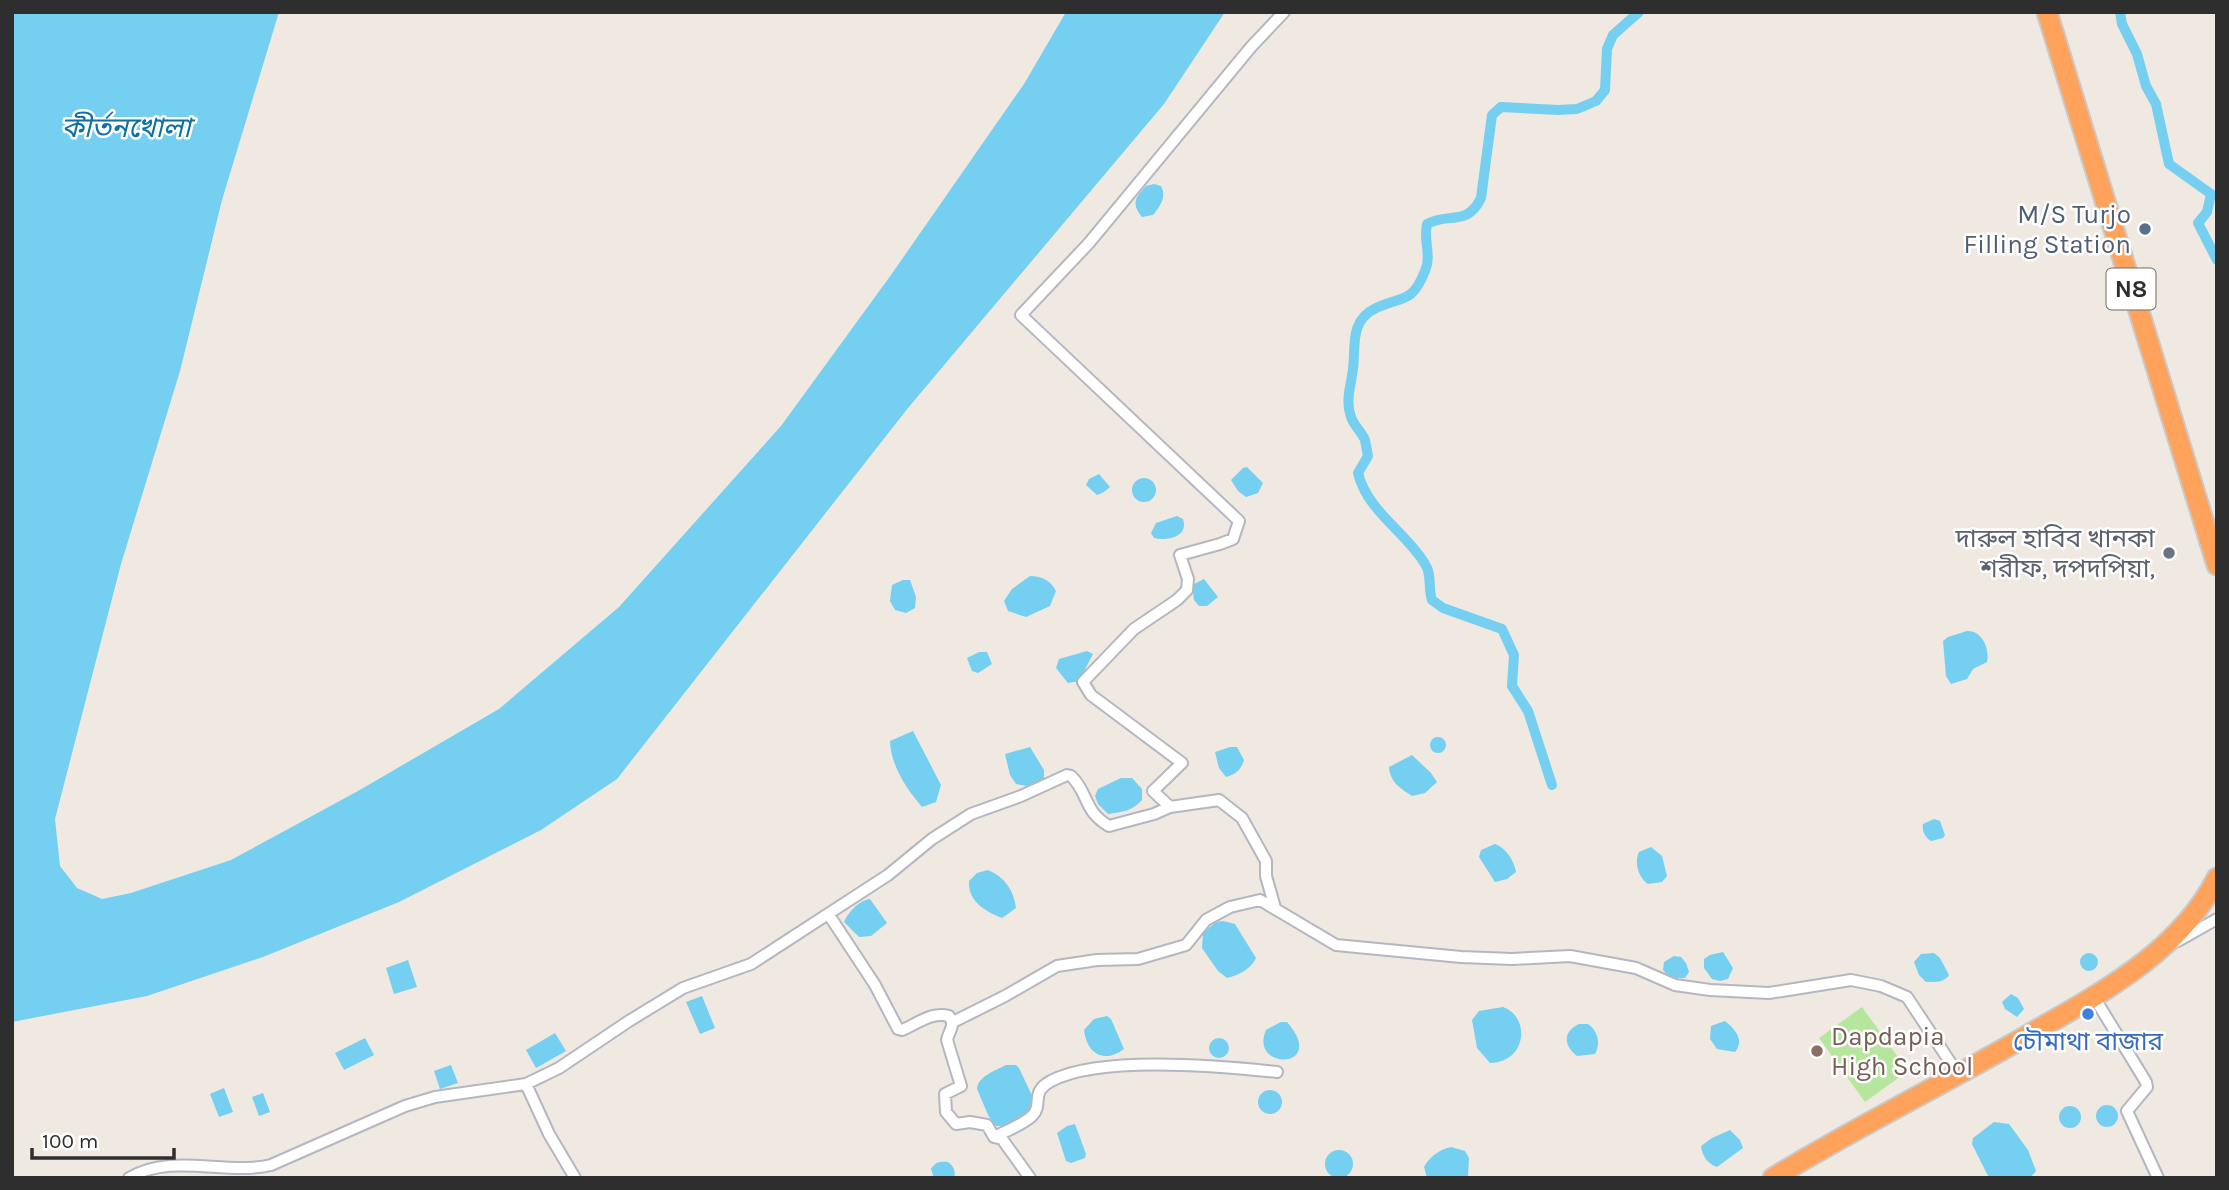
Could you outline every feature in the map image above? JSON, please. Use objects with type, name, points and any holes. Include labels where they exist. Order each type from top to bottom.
[{"type":"highway","name":"N8","points":[[2047,12],[2217,565]]},
{"type":"highway","points":[[1773,1178],[2094,997],[2154,955],[2198,911],[2217,878]]},
{"type":"street","points":[[1170,807],[1153,791],[1182,763],[1091,695],[1083,682],[1134,629],[1177,600],[1187,590],[1188,579],[1180,555],[1233,538],[1239,521],[1021,315],[1089,243],[1251,47],[1284,12]]},
{"type":"street","points":[[130,1178],[154,1167],[173,1165],[256,1168],[271,1165],[405,1106],[435,1097],[526,1084],[559,1068],[683,988],[751,964],[888,876],[932,839],[971,814],[1021,796],[1067,775],[1078,783],[1097,819],[1109,826],[1170,807],[1219,800],[1242,818],[1266,861],[1266,876],[1275,908]]},
{"type":"street","points":[[953,1021],[1005,996],[1057,966],[1097,960],[1138,959],[1186,945],[1206,920],[1230,907],[1260,900],[1336,945],[1461,957],[1512,959],[1570,956],[1636,968],[1675,985],[1710,990],[1769,993],[1851,980],[1881,986],[1907,998],[1958,1074]]},
{"type":"street","points":[[829,915],[875,985],[898,1029],[902,1030],[942,1014],[953,1021],[953,1028],[947,1040],[961,1086],[945,1094],[946,1112],[956,1124],[970,1122],[986,1125],[994,1137],[1002,1139],[1030,1178]]},
{"type":"street","points":[[2154,955],[2217,919]]},
{"type":"street","points":[[2094,997],[2146,1082],[2147,1087],[2127,1111],[2158,1178]]},
{"type":"street","points":[[994,1137],[1032,1115],[1038,1105],[1037,1095],[1041,1088],[1052,1080],[1085,1069],[1161,1065],[1277,1072]]},
{"type":"street","points":[[526,1084],[549,1134],[575,1178]]},
{"type":"green space","points":[[1862,1007],[1908,1071],[1865,1102],[1819,1038]]},
{"type":"water","name":"কীর্তনখোলা","points":[[12,12],[279,12],[222,200],[180,371],[121,564],[55,819],[60,866],[77,888],[102,899],[131,893],[231,860],[358,791],[499,709],[619,607],[781,426],[891,275],[1024,84],[1066,12],[1225,12],[1164,104],[908,408],[617,779],[541,830],[399,902],[263,957],[147,996],[12,1022]]},
{"type":"water","points":[[1146,186],[1161,186],[1162,201],[1153,215],[1142,217],[1136,208],[1136,201]]},
{"type":"water","points":[[1247,467],[1263,483],[1258,493],[1246,497],[1231,480]]},
{"type":"water","points":[[1099,474],[1110,487],[1097,495],[1086,485],[1089,479]]},
{"type":"water","points":[[1144,478],[1155,485],[1156,490],[1149,501],[1144,502],[1133,495],[1132,490],[1139,479]]},
{"type":"water","points":[[1177,516],[1183,519],[1184,525],[1180,534],[1165,539],[1154,538],[1151,533],[1156,523]]},
{"type":"water","points":[[1030,576],[1046,580],[1054,587],[1056,591],[1050,606],[1026,617],[1008,611],[1004,601],[1012,589]]},
{"type":"water","points":[[1204,579],[1218,597],[1207,606],[1199,606],[1194,600],[1192,585]]},
{"type":"water","points":[[910,580],[916,597],[915,608],[906,613],[895,610],[890,601],[892,585]]},
{"type":"water","points":[[1967,631],[1977,634],[1984,641],[1987,662],[1973,669],[1967,679],[1951,684],[1946,676],[1943,641]]},
{"type":"water","points":[[1087,651],[1093,654],[1079,681],[1068,683],[1056,668],[1059,659]]},
{"type":"water","points":[[979,652],[987,652],[992,664],[978,673],[972,671],[967,658]]},
{"type":"water","points":[[913,731],[941,785],[936,802],[922,807],[900,776],[891,750],[890,741]]},
{"type":"water","points":[[1438,737],[1446,745],[1438,753],[1430,745]]},
{"type":"water","points":[[1030,747],[1044,770],[1044,779],[1027,786],[1016,784],[1010,775],[1005,754]]},
{"type":"water","points":[[1237,747],[1244,760],[1238,771],[1226,777],[1219,768],[1215,752]]},
{"type":"water","points":[[1412,755],[1437,782],[1425,793],[1412,796],[1394,781],[1389,767]]},
{"type":"water","points":[[1121,778],[1132,778],[1142,789],[1142,800],[1135,807],[1108,814],[1098,804],[1095,796],[1098,789]]},
{"type":"water","points":[[1934,819],[1940,821],[1945,835],[1931,841],[1924,834],[1923,824]]},
{"type":"water","points":[[1495,844],[1509,855],[1516,872],[1507,879],[1495,882],[1479,857],[1481,850]]},
{"type":"water","points":[[1651,847],[1662,856],[1667,876],[1662,882],[1648,884],[1639,873],[1637,860],[1639,852]]},
{"type":"water","points":[[988,870],[1004,881],[1015,902],[1016,908],[1002,918],[979,905],[971,895],[969,881],[977,873]]},
{"type":"water","points":[[870,899],[887,923],[871,936],[859,937],[844,922],[854,908]]},
{"type":"water","points":[[1216,922],[1235,924],[1256,958],[1244,971],[1227,978],[1218,971],[1202,948],[1203,933]]},
{"type":"water","points":[[1723,952],[1733,968],[1728,979],[1712,979],[1704,968],[1704,959]]},
{"type":"water","points":[[1934,953],[1940,958],[1949,975],[1942,981],[1926,982],[1919,975],[1914,962],[1921,954]]},
{"type":"water","points":[[2085,953],[2093,953],[2098,962],[2096,969],[2085,971],[2080,966],[2080,958]]},
{"type":"water","points":[[1674,956],[1681,957],[1686,963],[1689,972],[1685,978],[1670,978],[1663,970],[1664,962]]},
{"type":"water","points":[[408,960],[417,987],[394,994],[386,968]]},
{"type":"water","points":[[2011,994],[2018,998],[2024,1009],[2017,1017],[2005,1009],[2002,1002]]},
{"type":"water","points":[[702,996],[715,1028],[700,1034],[686,1002]]},
{"type":"water","points":[[1503,1007],[1518,1019],[1521,1038],[1512,1055],[1503,1061],[1490,1063],[1477,1048],[1472,1020],[1479,1011]]},
{"type":"water","points":[[1107,1016],[1111,1019],[1124,1049],[1110,1056],[1103,1056],[1093,1051],[1084,1030],[1094,1019]]},
{"type":"water","points":[[1725,1021],[1739,1039],[1735,1052],[1717,1049],[1710,1039],[1711,1026]]},
{"type":"water","points":[[1281,1022],[1287,1022],[1297,1038],[1299,1049],[1294,1056],[1286,1059],[1276,1058],[1268,1053],[1263,1043],[1266,1030]]},
{"type":"water","points":[[1579,1024],[1588,1024],[1596,1034],[1598,1046],[1595,1054],[1577,1056],[1569,1048],[1567,1035]]},
{"type":"water","points":[[555,1033],[566,1051],[536,1068],[526,1050]]},
{"type":"water","points":[[365,1038],[374,1055],[344,1070],[335,1053]]},
{"type":"water","points":[[1215,1038],[1223,1038],[1229,1048],[1223,1058],[1215,1058],[1209,1052],[1209,1044]]},
{"type":"water","points":[[451,1065],[458,1083],[440,1089],[434,1071]]},
{"type":"water","points":[[1006,1065],[1016,1065],[1019,1068],[1035,1102],[1019,1120],[996,1126],[989,1117],[977,1089],[984,1077]]},
{"type":"water","points":[[224,1088],[233,1112],[219,1117],[210,1094]]},
{"type":"water","points":[[1265,1090],[1275,1090],[1282,1097],[1282,1107],[1275,1114],[1265,1114],[1258,1107],[1258,1097]]},
{"type":"water","points":[[263,1093],[270,1112],[259,1116],[252,1097]]},
{"type":"water","points":[[2103,1105],[2111,1105],[2118,1112],[2118,1120],[2111,1127],[2103,1127],[2096,1120],[2096,1112]]},
{"type":"water","points":[[2070,1106],[2078,1109],[2081,1117],[2078,1125],[2070,1128],[2062,1125],[2059,1117],[2062,1109]]},
{"type":"water","points":[[1994,1122],[2009,1124],[2028,1150],[2036,1171],[2030,1178],[1990,1178],[1987,1174],[1972,1144],[1973,1138]]},
{"type":"water","points":[[1075,1124],[1086,1154],[1085,1158],[1071,1163],[1066,1161],[1057,1133]]},
{"type":"water","points":[[1730,1130],[1740,1140],[1743,1148],[1717,1167],[1706,1159],[1701,1146]]},
{"type":"water","points":[[1451,1147],[1465,1151],[1469,1158],[1468,1177],[1427,1178],[1424,1167],[1426,1163],[1435,1154]]},
{"type":"water","points":[[1339,1150],[1349,1154],[1353,1164],[1349,1174],[1339,1178],[1329,1174],[1325,1164],[1329,1154]]},
{"type":"water","points":[[938,1162],[948,1162],[954,1169],[954,1178],[934,1178],[931,1169]]},
{"type":"waterway","points":[[1552,785],[1528,711],[1512,686],[1514,655],[1502,629],[1443,608],[1432,600],[1425,564],[1378,510],[1363,487],[1358,473],[1368,456],[1365,440],[1352,420],[1348,405],[1354,343],[1361,320],[1367,313],[1405,297],[1416,289],[1427,265],[1427,224],[1463,216],[1476,207],[1481,198],[1492,115],[1501,107],[1577,109],[1596,101],[1605,90],[1607,49],[1613,35],[1639,12]]},
{"type":"waterway","points":[[2120,12],[2122,24],[2137,54],[2146,86],[2156,104],[2169,164],[2211,194],[2207,212],[2198,223],[2217,260]]},
{"type":"place","name":"M/S Turjo Filling Station","points":[[2145,229]]},
{"type":"place","name":"দারুল হাবিব খানকা শরীফ, দপদপিয়া,","points":[[2169,553]]},
{"type":"place","name":"চৌমাথা বাজার","points":[[2088,1014]]},
{"type":"place","name":"Dapdapia High School","points":[[1817,1051]]}]
